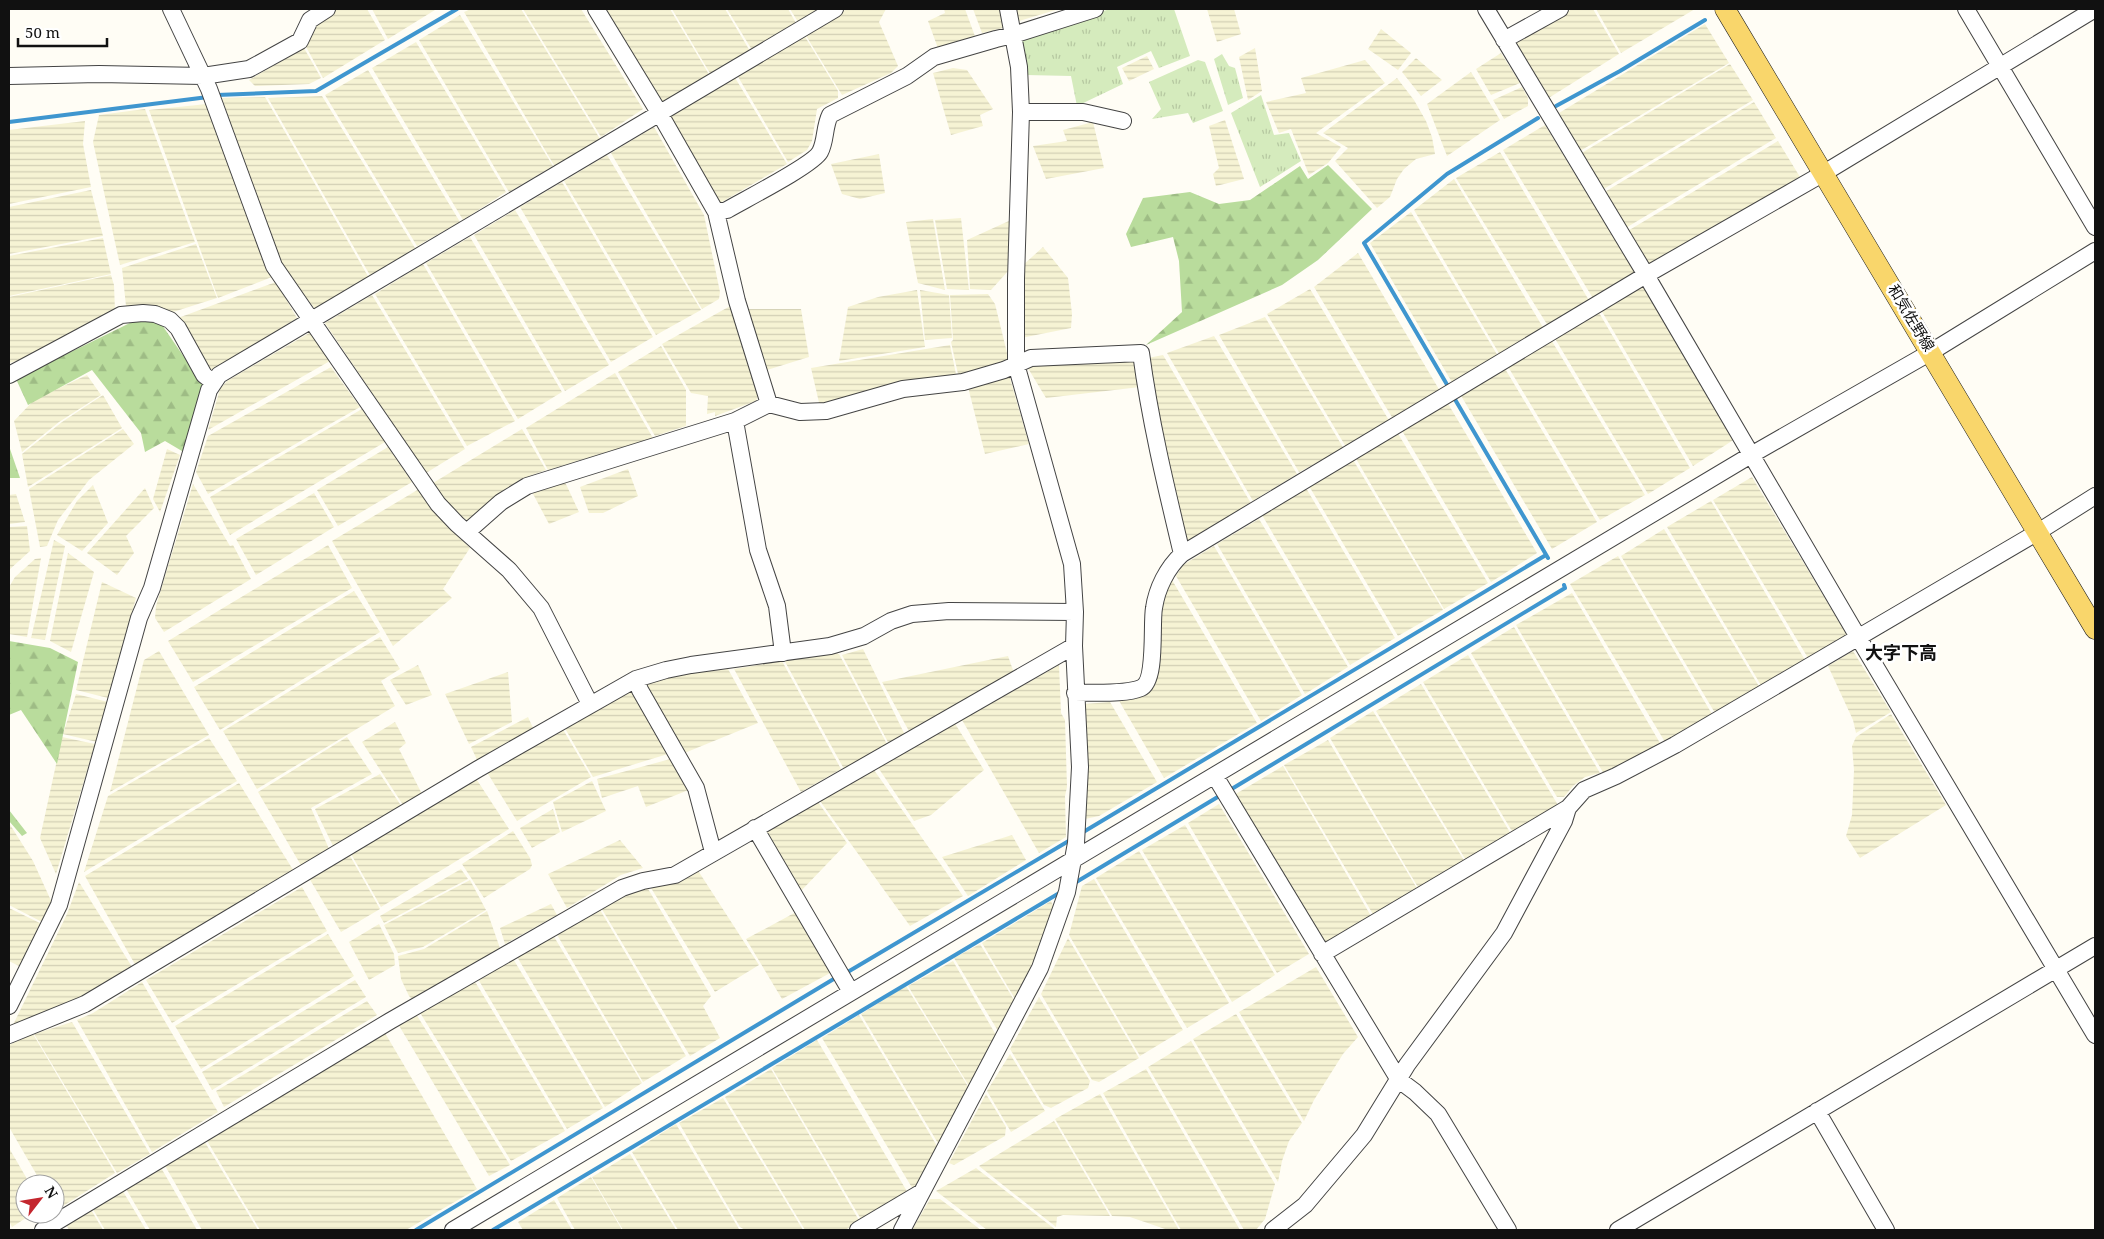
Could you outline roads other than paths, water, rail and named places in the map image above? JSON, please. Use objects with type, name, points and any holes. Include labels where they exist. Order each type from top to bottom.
[{"type":"main road","name":"和気佐野線","points":[[1725,9],[2095,629]]},
{"type":"street","points":[[171,9],[209,89],[274,266],[438,504],[509,570],[541,608],[590,704]]},
{"type":"street","points":[[9,76],[108,74],[209,89],[263,63],[300,41],[310,20],[327,9]]},
{"type":"street","points":[[596,9],[660,114],[716,212],[737,301],[769,404]]},
{"type":"street","points":[[9,1006],[59,905],[139,618],[152,588],[209,390],[213,382],[220,375],[835,9]]},
{"type":"street","points":[[902,1230],[1040,968],[1068,886],[1074,860],[1076,837],[1080,767],[1075,692],[1075,612],[1072,564],[1016,364],[1016,279],[1021,112],[1019,67],[1008,9]]},
{"type":"street","points":[[716,212],[727,210],[816,158],[820,152],[826,123],[830,115],[907,76],[934,57],[1095,9]]},
{"type":"street","points":[[1486,9],[1646,275],[1858,637],[2095,1035]]},
{"type":"street","points":[[1504,40],[1560,9]]},
{"type":"street","points":[[1966,9],[2095,228]]},
{"type":"street","points":[[1075,692],[1128,691],[1142,688],[1148,682],[1151,669],[1154,607],[1162,582],[1173,562],[1182,554],[1646,275],[1824,173],[2095,9]]},
{"type":"street","points":[[1021,112],[1083,112],[1123,121]]},
{"type":"street","points":[[453,1230],[845,981],[1074,860],[1222,787],[1751,455],[1931,352],[2095,251]]},
{"type":"street","points":[[9,376],[122,315],[143,313],[156,314],[170,320],[178,328],[204,374],[213,382]]},
{"type":"street","points":[[467,532],[502,502],[527,486],[735,421],[769,404],[800,412],[826,411],[903,389],[963,382],[1004,370],[1031,358],[1141,353],[1145,388],[1182,554]]},
{"type":"street","points":[[735,421],[758,550],[777,606],[783,653]]},
{"type":"street","points":[[1322,954],[1568,808],[1584,790],[1616,776],[1675,745],[2038,532],[2095,496]]},
{"type":"street","points":[[9,1035],[85,1004],[590,704],[636,679],[691,665],[830,646],[864,636],[891,620],[912,614],[949,612],[1075,612]]},
{"type":"street","points":[[43,1230],[390,1021],[622,888],[643,881],[675,875],[1074,646]]},
{"type":"street","points":[[636,679],[640,690],[696,788],[713,852]]},
{"type":"street","points":[[1222,787],[1399,1080],[1438,1114],[1508,1230]]},
{"type":"street","points":[[1274,1230],[1305,1205],[1364,1135],[1432,1030],[1485,961],[1504,932],[1564,821],[1568,808]]},
{"type":"street","points":[[755,828],[845,981]]},
{"type":"street","points":[[1618,1230],[2095,946]]},
{"type":"street","points":[[1818,1111],[1886,1230]]},
{"type":"street","points":[[858,1230],[922,1192]]},
{"type":"waterway","points":[[217,95],[316,91],[457,9]]},
{"type":"waterway","points":[[1556,106],[1620,71],[1705,20]]},
{"type":"waterway","points":[[9,122],[208,97]]},
{"type":"waterway","points":[[1449,388],[1364,243],[1447,174],[1538,118]]},
{"type":"waterway","points":[[1453,396],[1548,558]]},
{"type":"waterway","points":[[1080,834],[1546,555]]},
{"type":"waterway","points":[[1230,790],[1565,588],[1564,585]]},
{"type":"waterway","points":[[1073,884],[1221,795]]},
{"type":"waterway","points":[[846,973],[1072,839]]},
{"type":"waterway","points":[[493,1230],[1061,892]]},
{"type":"waterway","points":[[416,1230],[837,977]]},
{"type":"district","name":"大字下高","points":[[1901,653]]}]
